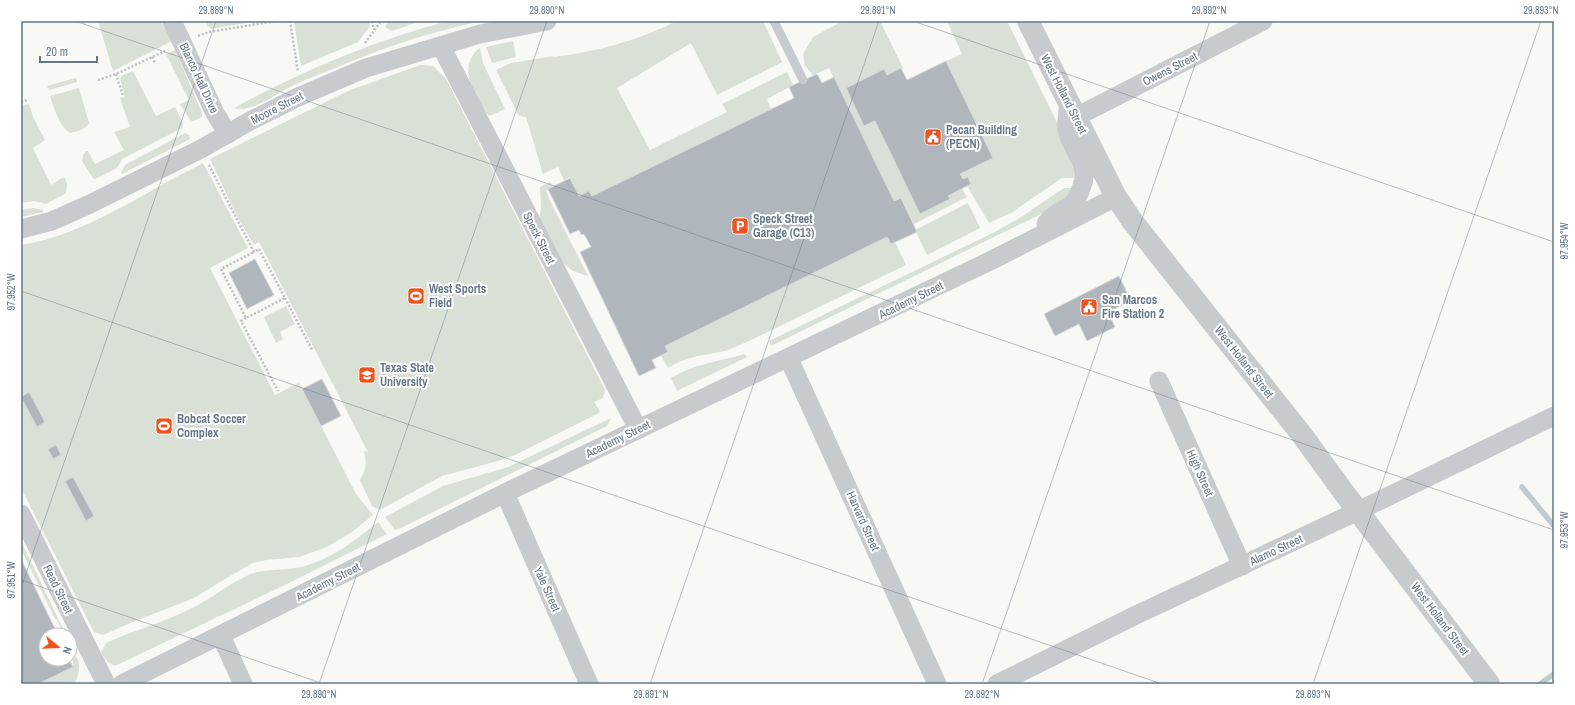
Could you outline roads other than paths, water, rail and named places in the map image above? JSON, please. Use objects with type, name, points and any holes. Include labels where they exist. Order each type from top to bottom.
[{"type":"street","name":"Blanco Hall Drive","points":[[172,21],[216,113],[228,134]]},
{"type":"street","name":"Moore Street","points":[[21,229],[52,221],[90,204],[201,149],[298,96],[366,68],[480,34],[547,21]]},
{"type":"street","name":"West Holland Street","points":[[1028,21],[1116,197],[1148,241],[1302,435],[1489,684]]},
{"type":"street","name":"Owens Street","points":[[1073,110],[1263,21]]},
{"type":"street","name":"Speck Street","points":[[441,46],[638,429]]},
{"type":"street","points":[[1041,236],[1049,219],[1073,203],[1084,181],[1085,171],[1083,162],[1068,134],[1067,121],[1073,110]]},
{"type":"street","name":"Academy Street","points":[[122,684],[505,494],[638,429],[789,359],[1041,236],[1116,197]]},
{"type":"street","name":"Harvard Street","points":[[789,359],[937,684]]},
{"type":"street","name":"High Street","points":[[1159,381],[1242,566]]},
{"type":"street","name":"Alamo Street","points":[[997,684],[1134,616],[1358,511],[1554,416]]},
{"type":"street","name":"Yale Street","points":[[505,494],[589,684]]},
{"type":"street","name":"Read Street","points":[[21,514],[106,684]]},
{"type":"street","points":[[221,636],[243,684]]},
{"type":"lane","points":[[774,21],[803,80]]},
{"type":"waterway","points":[[1522,487],[1554,526]]},
{"type":"waterway","points":[[1540,684],[1554,674]]},
{"type":"place","name":"Pecan Building (PECN)","points":[[933,137]]},
{"type":"place","name":"Speck Street Garage (C13)","points":[[740,226]]},
{"type":"place","name":"West Sports Field","points":[[416,296]]},
{"type":"place","name":"San Marcos Fire Station 2","points":[[1089,307]]},
{"type":"place","name":"Texas State University","points":[[367,375]]},
{"type":"place","name":"Bobcat Soccer Complex","points":[[164,426]]}]
